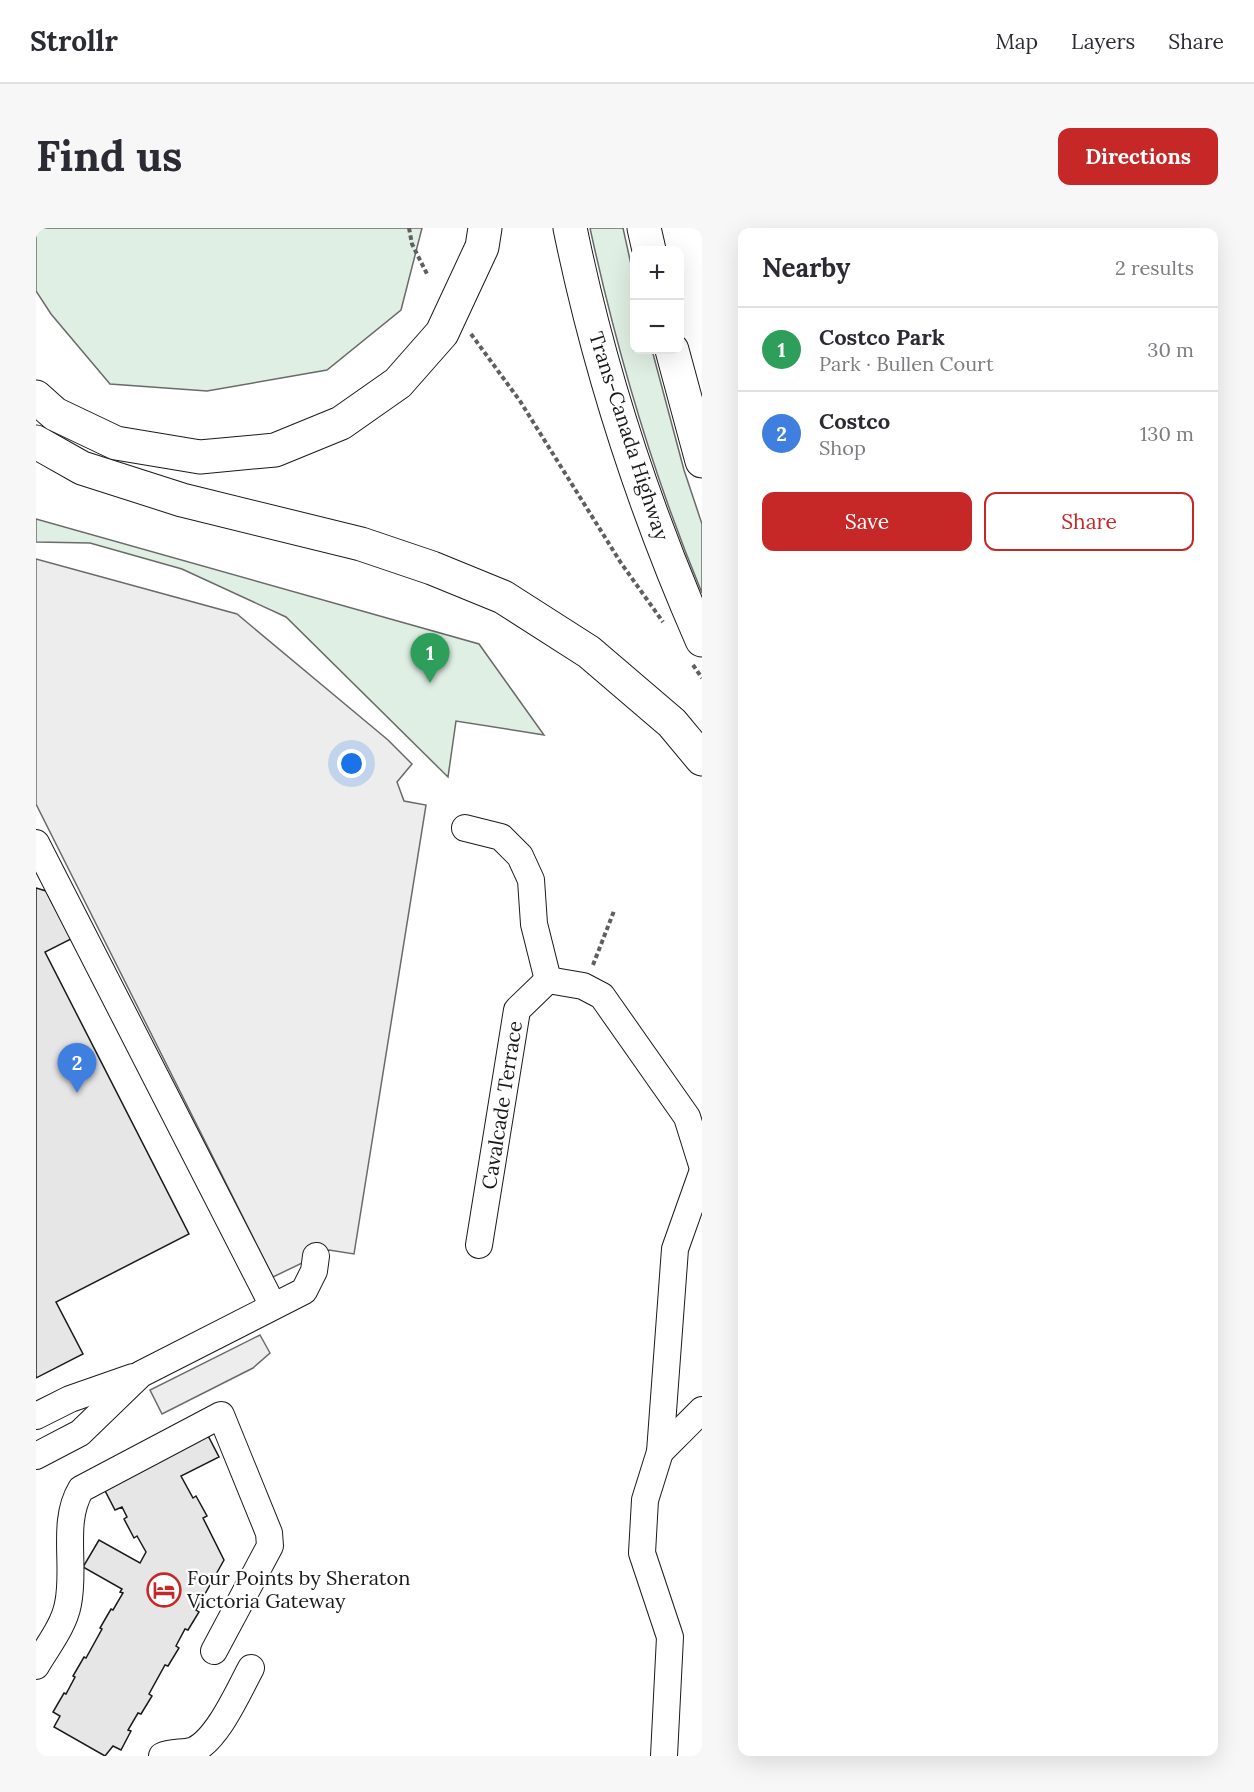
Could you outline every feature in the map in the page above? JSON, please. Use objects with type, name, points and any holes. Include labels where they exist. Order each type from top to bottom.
[{"type":"highway","points":[[36,397],[55,414],[116,443],[200,457],[275,450],[341,423],[398,383],[442,333],[482,247],[485,228]]},
{"type":"highway","name":"Trans-Canada Highway","points":[[570,228],[600,352],[639,478],[679,588],[696,650]]},
{"type":"highway","points":[[644,228],[648,246]]},
{"type":"highway","points":[[673,354],[702,461]]},
{"type":"highway","points":[[36,442],[82,468],[182,500],[361,544],[432,568],[503,597],[588,652],[672,723],[702,759]]},
{"type":"street","points":[[465,828],[501,837],[520,856],[531,880],[534,924],[548,980],[583,986],[602,996],[687,1117],[702,1165]]},
{"type":"street","points":[[36,843],[273,1306]]},
{"type":"street","name":"Cavalcade Terrace","points":[[479,1245],[517,1010],[548,980]]},
{"type":"street","points":[[664,1756],[670,1638],[642,1553],[645,1500],[660,1452],[675,1249],[702,1173]]},
{"type":"street","points":[[36,1416],[70,1399],[141,1374],[304,1291],[314,1271],[316,1256]]},
{"type":"street","points":[[36,1456],[80,1433],[141,1374]]},
{"type":"street","points":[[660,1452],[702,1410]]},
{"type":"street","points":[[36,1666],[59,1628],[68,1604],[72,1515],[74,1500],[81,1489],[221,1415],[269,1533],[270,1545],[214,1651]]},
{"type":"street","points":[[162,1756],[194,1750],[210,1737],[251,1668]]},
{"type":"path","points":[[409,228],[412,244],[427,274]]},
{"type":"path","points":[[466,328],[520,401],[621,563],[669,632]]},
{"type":"path","points":[[696,650],[702,678]]},
{"type":"path","points":[[592,968],[614,911]]},
{"type":"green space","points":[[36,228],[422,228],[401,310],[327,370],[207,391],[110,384],[51,314],[36,291]]},
{"type":"green space","points":[[590,228],[623,228],[630,260],[630,354],[653,354],[684,470],[702,524],[702,593],[652,458],[612,321]]},
{"type":"green space","points":[[36,519],[479,644],[544,735],[456,721],[448,777],[286,617],[182,569],[90,543],[36,542]]},
{"type":"shaded area","points":[[36,559],[237,614],[388,740],[412,764],[397,782],[404,801],[426,805],[354,1254],[329,1250],[273,1277],[36,804]]},
{"type":"shaded area","points":[[260,1335],[270,1353],[253,1368],[162,1414],[150,1390]]},
{"type":"building","points":[[36,888],[46,891],[71,939],[45,952],[189,1234],[56,1302],[83,1354],[36,1378]]},
{"type":"building","name":"Four Points by Sheraton Victoria Gateway","points":[[203,1426],[219,1457],[181,1476],[193,1498],[196,1496],[207,1516],[203,1518],[224,1560],[196,1610],[199,1612],[188,1630],[185,1629],[176,1646],[179,1648],[168,1666],[165,1665],[149,1694],[152,1696],[128,1730],[131,1731],[121,1750],[113,1746],[105,1756],[54,1727],[60,1716],[53,1712],[64,1693],[66,1694],[75,1677],[73,1676],[84,1657],[86,1658],[111,1609],[113,1610],[123,1593],[120,1592],[122,1589],[83,1567],[99,1540],[140,1563],[146,1552],[137,1536],[134,1538],[124,1519],[127,1517],[122,1507],[115,1510],[99,1479]]},
{"type":"place","name":"Costco Park","points":[[430,683]]},
{"type":"place","name":"Costco","points":[[77,1093]]},
{"type":"place","name":"Four Points by Sheraton Victoria Gateway","points":[[164,1590]]}]
